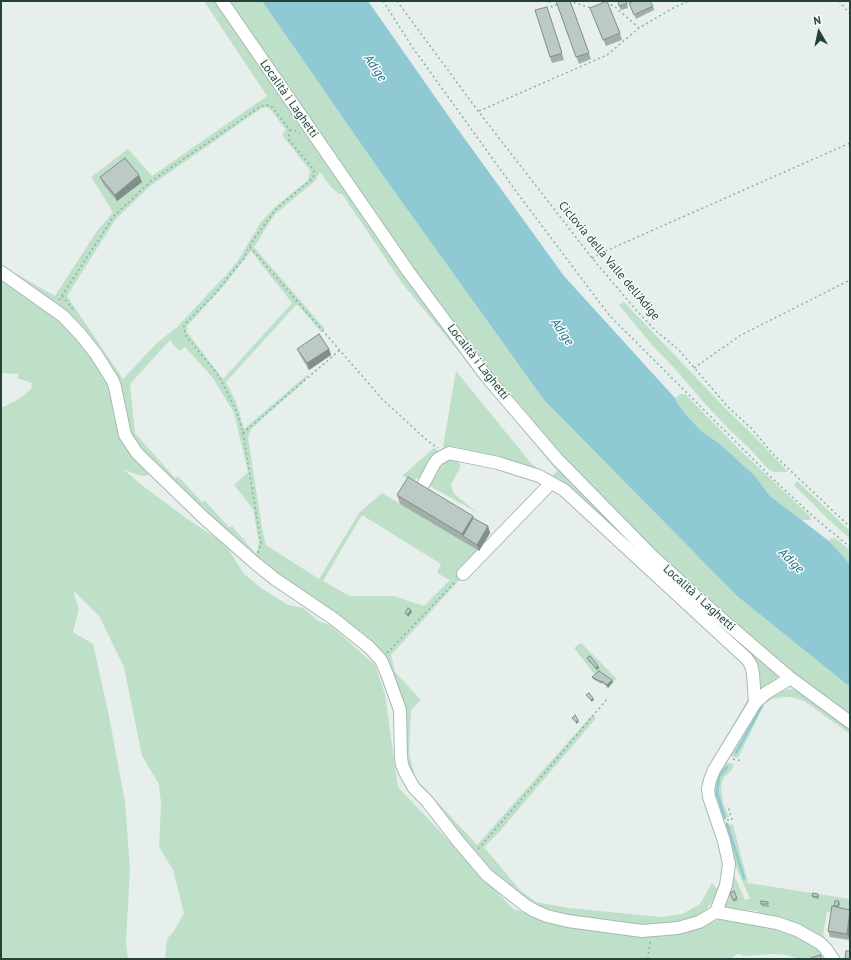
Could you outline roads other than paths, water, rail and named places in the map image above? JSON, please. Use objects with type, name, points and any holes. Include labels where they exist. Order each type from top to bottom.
[{"type":"street","name":"Località i Laghetti","points":[[222,1],[408,271],[486,376],[557,459],[652,556],[789,677]]},
{"type":"street","points":[[1,272],[64,316],[96,354],[113,381],[125,435],[137,453],[205,519],[255,563],[275,579],[334,619],[369,647],[380,660],[387,674],[400,710],[402,766],[414,788],[427,801],[487,875],[525,905],[547,916],[568,921],[642,932],[678,928],[699,922],[716,912],[726,885],[729,864],[724,841],[709,797],[708,789],[710,780],[718,763],[755,703],[766,693],[786,681],[789,677],[850,722]]},
{"type":"street","points":[[424,483],[438,459],[449,453],[498,463],[538,476],[564,490],[747,660],[751,665],[753,673],[755,703]]},
{"type":"street","points":[[463,574],[551,483]]},
{"type":"street","points":[[716,912],[777,923],[797,930],[820,943],[833,959]]},
{"type":"water","name":"Adige","points":[[262,1],[368,1],[454,124],[564,276],[675,398],[685,413],[701,431],[720,444],[755,476],[770,496],[829,541],[850,564],[850,687],[737,596],[544,400],[384,177]]},
{"type":"waterway","points":[[736,753],[762,706]]},
{"type":"waterway","points":[[725,818],[717,793],[719,777],[727,767]]},
{"type":"waterway","points":[[727,824],[744,878]]}]
